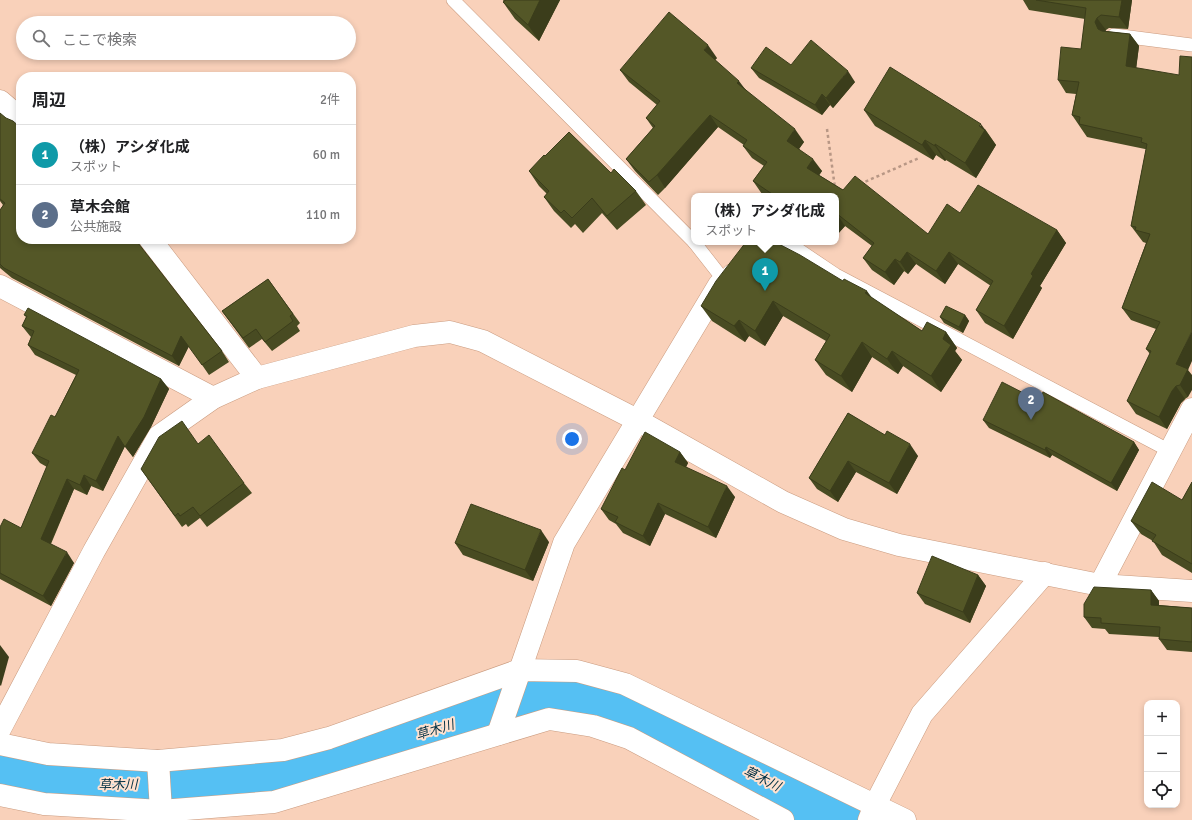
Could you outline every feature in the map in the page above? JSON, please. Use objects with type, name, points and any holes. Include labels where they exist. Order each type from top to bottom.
[{"type":"street","points":[[0,101],[16,115]]},
{"type":"street","points":[[154,244],[257,378]]},
{"type":"street","points":[[501,726],[564,543],[723,279]]},
{"type":"street","points":[[0,286],[213,398]]},
{"type":"street","points":[[0,730],[94,551],[159,436],[213,398],[257,378],[414,336],[450,332],[483,341],[637,420],[783,502],[844,529],[899,545],[1100,585],[1192,591]]},
{"type":"street","points":[[1100,585],[1191,414]]},
{"type":"street","points":[[872,814],[922,714],[1045,573]]},
{"type":"street","points":[[0,744],[48,754],[159,766],[282,750],[329,738],[519,675],[577,671],[625,684],[872,814],[904,820]]},
{"type":"street","points":[[0,795],[44,804],[161,806],[274,802],[501,726],[549,719],[593,726],[629,738],[783,820]]},
{"type":"street","points":[[159,766],[161,806]]},
{"type":"lane","points":[[453,0],[691,239]]},
{"type":"lane","points":[[1112,35],[1192,45]]},
{"type":"lane","points":[[696,245],[723,279],[738,263]]},
{"type":"lane","points":[[791,245],[836,275],[1170,451]]},
{"type":"path","points":[[827,129],[836,193]]},
{"type":"path","points":[[857,185],[918,158]]},
{"type":"building","points":[[506,0],[540,0],[528,25],[503,2]]},
{"type":"building","points":[[1036,0],[1122,0],[1119,17],[1101,15],[1095,22],[1098,29],[1102,31],[1130,34],[1126,66],[1179,75],[1180,56],[1192,57],[1192,331],[1176,364],[1188,369],[1180,385],[1176,386],[1172,391],[1159,417],[1127,401],[1151,351],[1146,349],[1160,322],[1122,308],[1150,234],[1135,230],[1136,227],[1131,226],[1147,144],[1141,142],[1142,138],[1079,124],[1080,117],[1072,115],[1079,82],[1058,80],[1061,47],[1081,49],[1086,8]]},
{"type":"building","points":[[669,12],[708,45],[704,50],[739,81],[737,83],[795,129],[787,141],[813,159],[807,168],[843,190],[855,176],[928,234],[947,204],[960,213],[978,185],[1057,230],[1031,274],[1033,276],[1004,326],[976,310],[993,281],[949,252],[936,271],[907,252],[900,262],[895,259],[885,272],[863,258],[874,243],[839,215],[839,193],[771,193],[753,181],[767,162],[743,146],[747,140],[710,115],[657,175],[649,182],[626,159],[655,126],[646,118],[660,101],[620,70]]},
{"type":"building","points":[[811,40],[848,71],[826,98],[822,94],[815,105],[751,68],[766,47],[791,65]]},
{"type":"building","points":[[890,67],[981,124],[979,126],[985,130],[965,163],[935,144],[935,146],[925,140],[922,145],[864,110]]},
{"type":"building","points":[[0,113],[16,124],[16,244],[139,244],[222,351],[202,365],[181,336],[172,356],[4,268],[0,264],[0,210],[5,203],[0,199]]},
{"type":"building","points":[[569,132],[611,173],[614,169],[636,191],[607,216],[592,198],[572,218],[564,210],[561,213],[544,197],[549,191],[529,171]]},
{"type":"building","points":[[744,245],[781,245],[843,281],[844,279],[867,291],[865,293],[922,331],[927,322],[946,332],[943,339],[951,345],[931,376],[892,351],[887,359],[862,342],[841,376],[815,360],[830,335],[773,301],[755,331],[739,320],[734,326],[701,306],[716,281]]},
{"type":"building","points":[[268,279],[293,314],[290,316],[293,321],[265,342],[256,329],[243,338],[222,311]]},
{"type":"building","points":[[946,306],[965,315],[959,327],[940,317]]},
{"type":"building","points":[[28,308],[161,379],[144,417],[125,447],[118,436],[96,481],[84,475],[80,485],[67,479],[41,539],[67,552],[43,596],[0,573],[0,527],[4,519],[21,528],[49,461],[32,453],[51,415],[55,417],[79,370],[28,345],[34,331],[22,326],[27,316],[24,315]]},
{"type":"building","points":[[1002,382],[1039,401],[1043,392],[1134,442],[1111,483],[1046,447],[1045,450],[983,420]]},
{"type":"building","points":[[848,413],[885,435],[887,431],[910,444],[889,483],[848,461],[830,491],[809,478]]},
{"type":"building","points":[[182,421],[198,444],[209,435],[244,483],[200,516],[193,507],[180,516],[178,513],[175,516],[141,469],[159,437]]},
{"type":"building","points":[[645,432],[680,452],[675,462],[727,486],[708,527],[658,503],[643,536],[615,522],[618,517],[601,509],[622,468],[625,470]]},
{"type":"building","points":[[1152,482],[1182,500],[1192,482],[1192,564],[1152,541],[1156,535],[1131,521]]},
{"type":"building","points":[[471,504],[541,530],[525,570],[455,543]]},
{"type":"building","points":[[932,556],[978,575],[963,612],[917,593]]},
{"type":"building","points":[[1094,587],[1151,590],[1151,605],[1192,608],[1192,642],[1159,639],[1160,627],[1101,623],[1101,618],[1084,617],[1084,604]]},
{"type":"waterway","name":"草木川","points":[[0,772],[95,786],[184,784],[281,776],[538,699],[585,703],[647,723],[848,820]]},
{"type":"place","name":"（株）アシダ化成","points":[[765,291]]},
{"type":"place","name":"草木会館","points":[[1031,420]]}]
